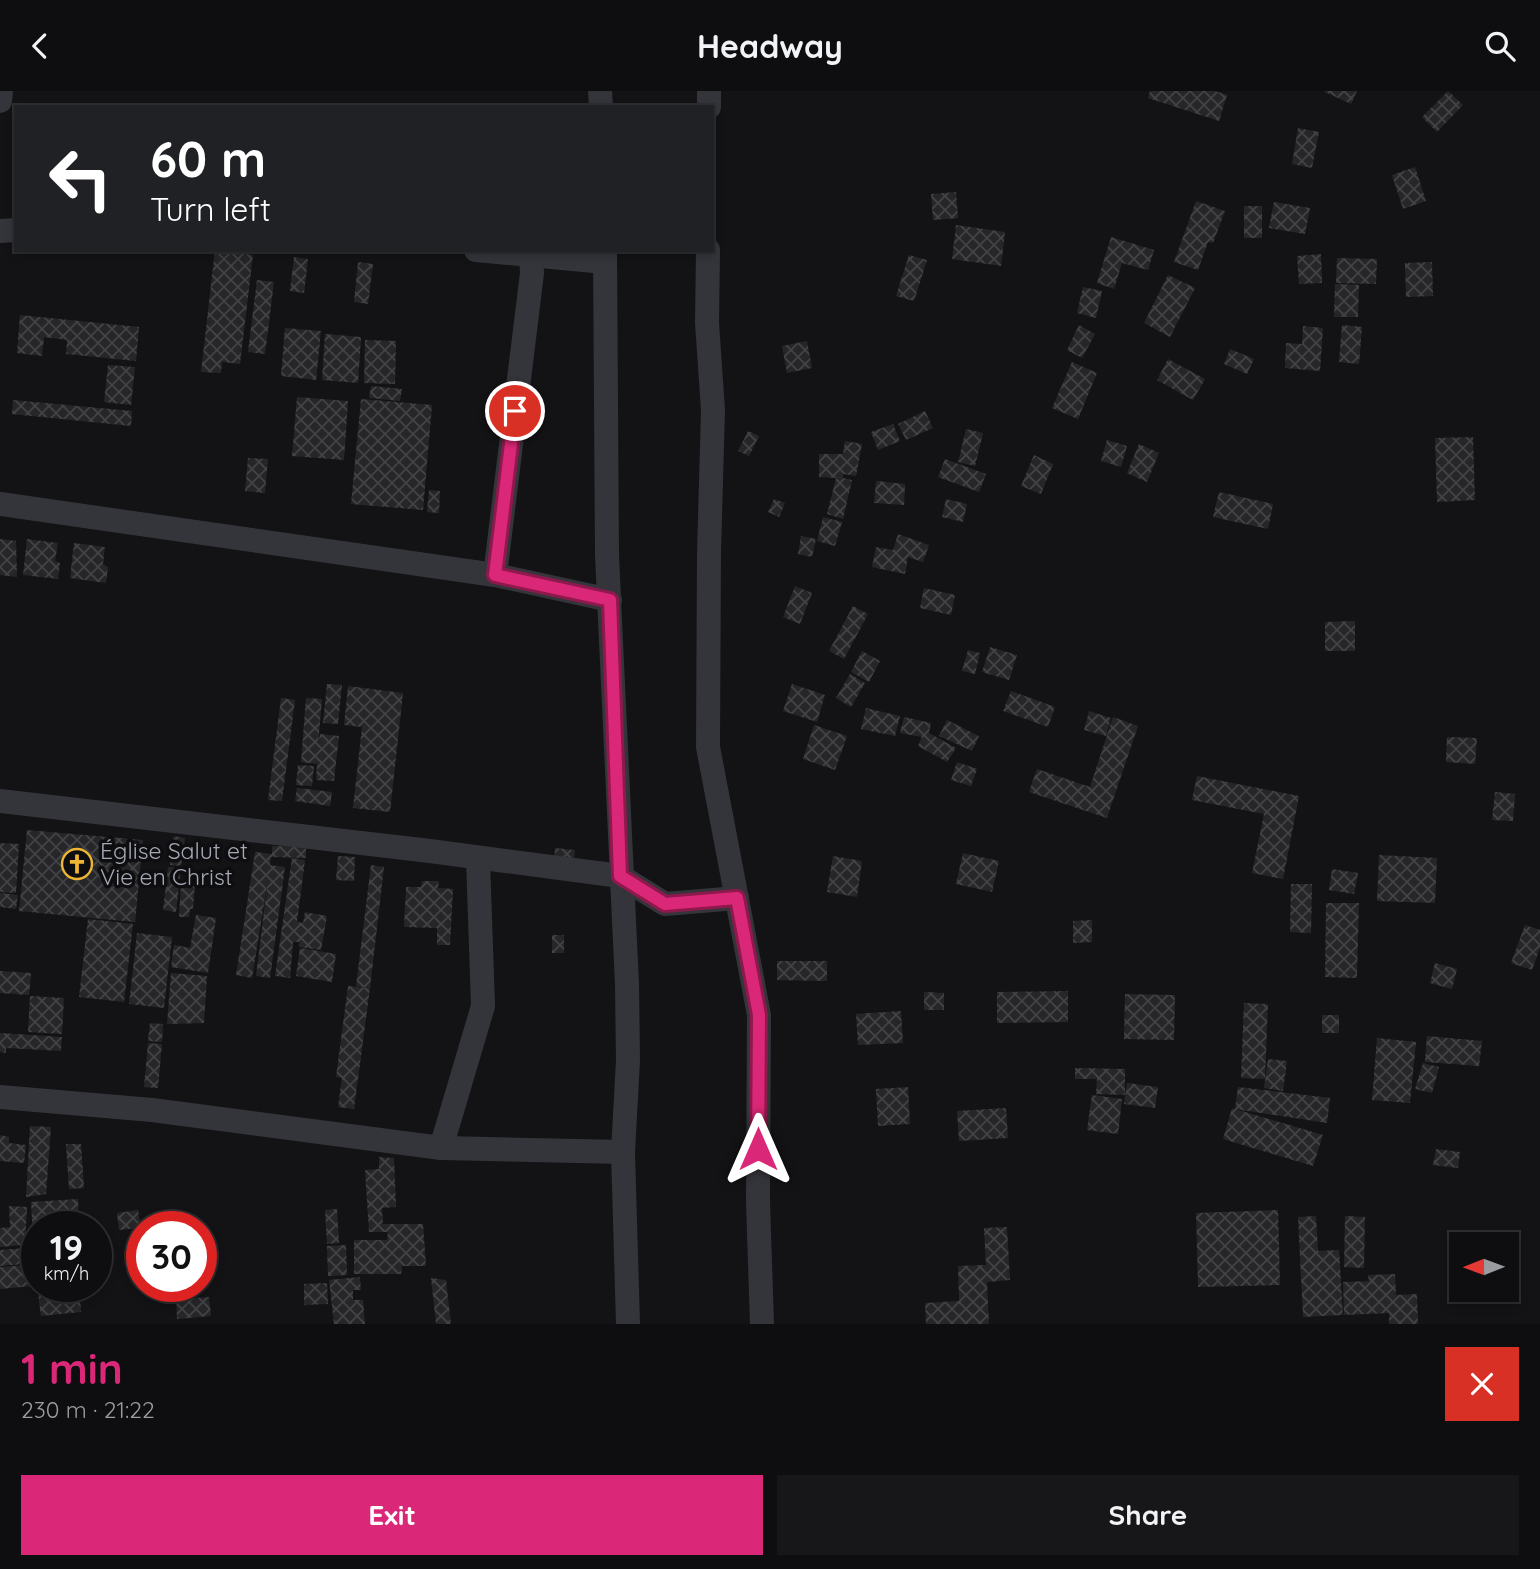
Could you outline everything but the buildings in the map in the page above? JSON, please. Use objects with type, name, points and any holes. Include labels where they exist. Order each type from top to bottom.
[{"type":"street","points":[[0,101],[1,91]]},
{"type":"street","points":[[504,252],[606,256],[610,600],[628,1060],[623,1152],[628,1324]]},
{"type":"street","points":[[708,252],[707,323],[713,410],[708,747],[759,1015],[758,1202],[762,1324]]},
{"type":"street","points":[[495,575],[532,274],[531,254]]},
{"type":"street","points":[[0,504],[495,575],[610,600]]},
{"type":"street","points":[[0,801],[620,876],[665,904],[737,898]]},
{"type":"street","points":[[441,1148],[483,1006],[478,859]]},
{"type":"street","points":[[0,1097],[152,1110],[441,1148],[623,1152]]},
{"type":"place","name":"Église Salut et Vie en Christ","points":[[77,864]]},
{"type":"route","points":[[515,411],[495,575],[610,600],[620,876],[665,904],[737,898],[759,1015],[758,1149]]}]
